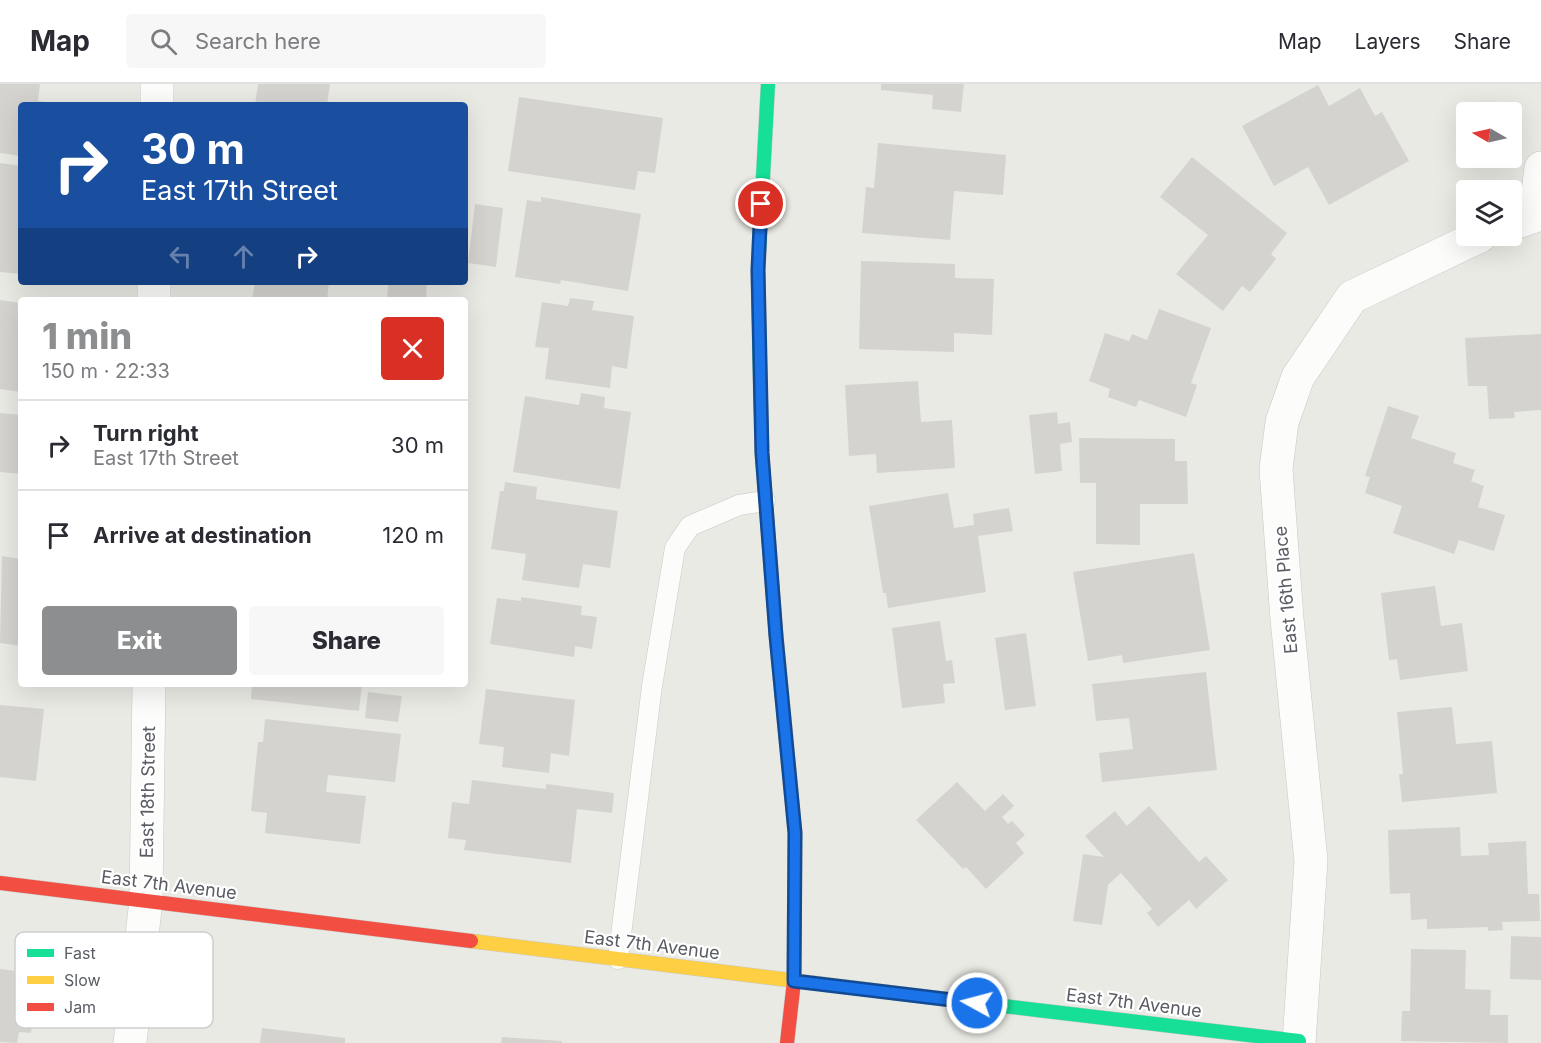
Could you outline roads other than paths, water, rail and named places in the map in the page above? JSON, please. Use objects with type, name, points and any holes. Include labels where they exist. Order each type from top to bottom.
[{"type":"street","points":[[157,84],[157,102]]},
{"type":"street","points":[[768,84],[758,270],[765,501],[795,833],[794,981],[787,1043]]},
{"type":"street","points":[[1529,220],[1541,168]]},
{"type":"street","name":"East 16th Place","points":[[1299,1042],[1311,861],[1287,619],[1276,469],[1282,422],[1298,377],[1352,297],[1459,246]]},
{"type":"street","name":"East 18th Street","points":[[142,932],[146,900],[149,687]]},
{"type":"street","name":"East 7th Avenue","points":[[0,883],[1299,1042]]},
{"type":"street","name":"East 18th Street","points":[[130,1043],[132,1028]]},
{"type":"lane","points":[[618,959],[652,686],[675,548],[690,526],[739,506],[765,501]]}]
